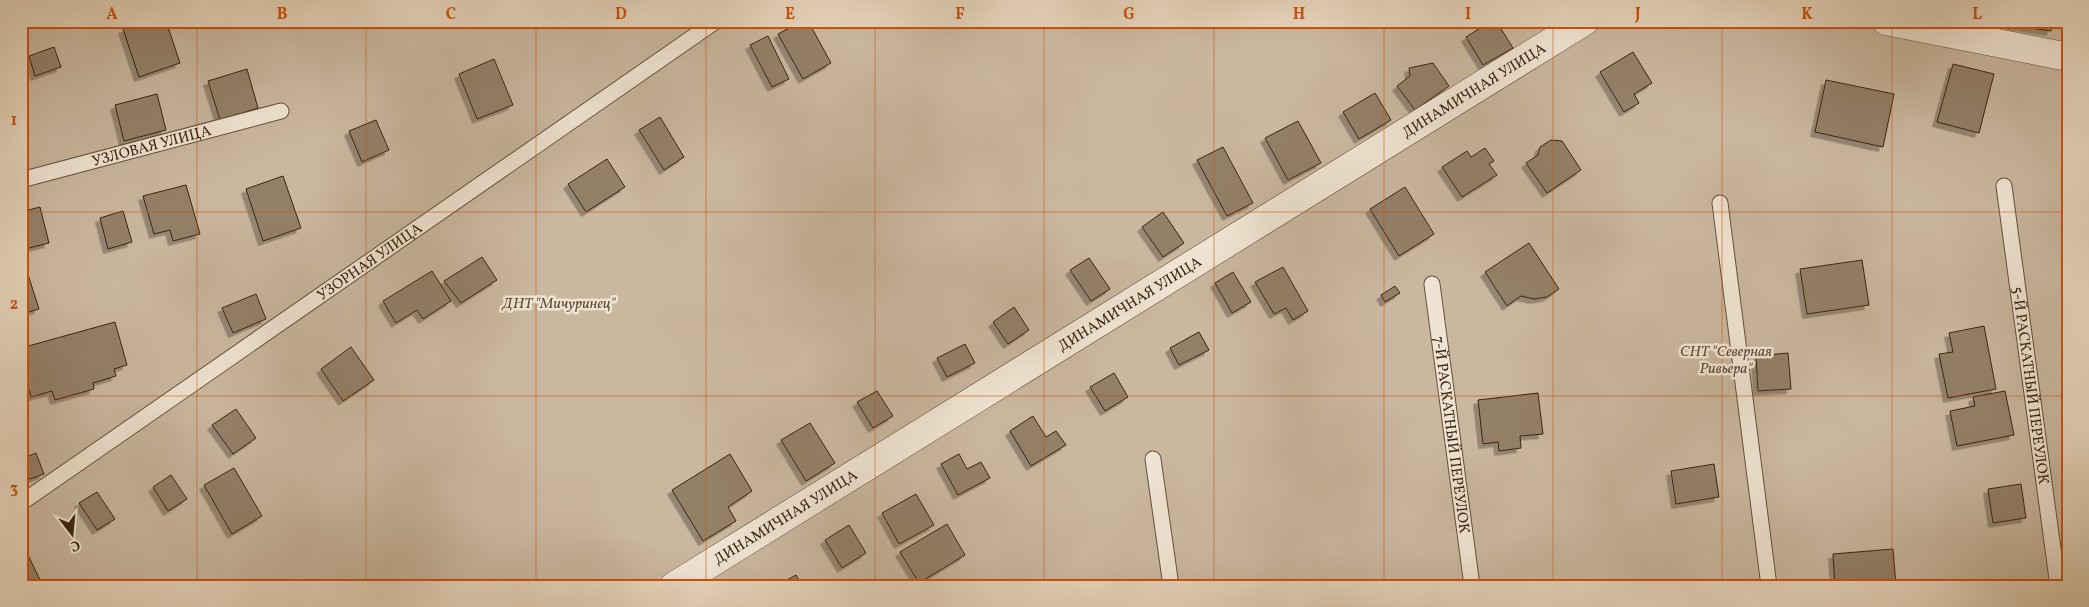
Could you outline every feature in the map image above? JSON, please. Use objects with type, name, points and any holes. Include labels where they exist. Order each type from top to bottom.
[{"type":"street","name":"ДИНАМИЧНАЯ УЛИЦА","points":[[674,586],[1585,21]]},
{"type":"street","points":[[1886,21],[2068,57]]},
{"type":"lane","name":"УЗОРНАЯ УЛИЦА","points":[[21,503],[716,21]]},
{"type":"lane","name":"УЗЛОВАЯ УЛИЦА","points":[[21,180],[280,110]]},
{"type":"lane","name":"5-Й РАСКАТНЫЙ ПЕРЕУЛОК","points":[[2004,186],[2058,586]]},
{"type":"lane","points":[[1720,203],[1768,586]]},
{"type":"lane","name":"7-Й РАСКАТНЫЙ ПЕРЕУЛОК","points":[[1432,284],[1472,586]]},
{"type":"lane","points":[[1153,459],[1171,586]]},
{"type":"green space","name":"ДНТ \"Мичуринец\"","points":[[21,21],[2068,21],[2068,586],[21,586]]},
{"type":"building","points":[[146,21],[166,21],[180,63],[139,77],[123,29]]},
{"type":"building","points":[[802,21],[808,21],[831,63],[803,79],[778,34]]},
{"type":"building","points":[[1491,21],[1496,21],[1513,48],[1483,65],[1466,37]]},
{"type":"building","points":[[2012,21],[2053,21],[2051,31],[2011,25]]},
{"type":"building","points":[[768,36],[789,79],[772,87],[750,45]]},
{"type":"building","points":[[54,47],[61,67],[35,76],[29,56]]},
{"type":"building","points":[[1633,52],[1652,83],[1634,94],[1639,103],[1624,112],[1600,72]]},
{"type":"building","points":[[494,59],[513,105],[477,119],[459,74]]},
{"type":"building","points":[[1433,63],[1449,86],[1415,110],[1397,86],[1410,76],[1409,68]]},
{"type":"building","points":[[1953,64],[1994,74],[1979,133],[1937,122]]},
{"type":"building","points":[[247,69],[258,108],[220,120],[208,81]]},
{"type":"building","points":[[1826,80],[1894,94],[1883,147],[1815,132]]},
{"type":"building","points":[[1375,93],[1391,120],[1359,139],[1343,112]]},
{"type":"building","points":[[157,94],[166,130],[124,141],[115,105]]},
{"type":"building","points":[[660,117],[684,157],[664,170],[639,130]]},
{"type":"building","points":[[376,120],[389,150],[362,162],[349,131]]},
{"type":"building","points":[[1298,121],[1321,163],[1288,180],[1265,138]]},
{"type":"building","points":[[1551,140],[1562,141],[1581,170],[1547,193],[1526,163],[1538,155],[1540,147]]},
{"type":"building","points":[[1223,147],[1253,203],[1227,216],[1197,160]]},
{"type":"building","points":[[1485,148],[1494,161],[1489,164],[1497,175],[1462,197],[1442,167],[1467,151],[1471,157]]},
{"type":"building","points":[[607,159],[625,187],[586,212],[568,184]]},
{"type":"building","points":[[283,176],[301,228],[263,241],[246,189]]},
{"type":"building","points":[[186,185],[200,234],[173,241],[170,230],[154,234],[143,196]]},
{"type":"building","points":[[1405,187],[1434,234],[1399,256],[1370,209]]},
{"type":"building","points":[[40,207],[49,243],[21,250],[21,212]]},
{"type":"building","points":[[123,211],[132,242],[108,249],[100,218]]},
{"type":"building","points":[[1163,212],[1184,243],[1163,257],[1142,227]]},
{"type":"building","points":[[1529,243],[1559,289],[1547,297],[1534,299],[1521,296],[1507,306],[1485,272]]},
{"type":"building","points":[[482,257],[497,280],[461,303],[444,281]]},
{"type":"building","points":[[1089,258],[1110,289],[1091,301],[1070,270]]},
{"type":"building","points":[[1862,260],[1869,305],[1807,314],[1800,269]]},
{"type":"building","points":[[24,262],[39,309],[21,314],[21,263]]},
{"type":"building","points":[[1283,267],[1308,311],[1293,320],[1286,308],[1274,314],[1255,282]]},
{"type":"building","points":[[432,271],[451,301],[423,319],[417,310],[396,323],[383,301]]},
{"type":"building","points":[[1233,272],[1251,302],[1232,313],[1215,283]]},
{"type":"building","points":[[1395,286],[1400,293],[1385,302],[1381,295]]},
{"type":"building","points":[[256,294],[266,319],[233,333],[222,308]]},
{"type":"building","points":[[1014,307],[1029,330],[1008,344],[993,322]]},
{"type":"building","points":[[115,322],[127,365],[114,369],[116,376],[93,383],[94,389],[55,400],[52,391],[31,397],[21,363],[21,348]]},
{"type":"building","points":[[1984,326],[1996,389],[1948,398],[1939,354],[1953,352],[1949,333]]},
{"type":"building","points":[[1199,332],[1209,350],[1179,365],[1170,348]]},
{"type":"building","points":[[965,344],[975,363],[947,377],[937,358]]},
{"type":"building","points":[[351,347],[374,380],[343,401],[321,369]]},
{"type":"building","points":[[1788,353],[1791,389],[1758,391],[1756,356]]},
{"type":"building","points":[[1114,373],[1128,397],[1105,411],[1090,387]]},
{"type":"building","points":[[877,391],[893,416],[873,428],[857,402]]},
{"type":"building","points":[[2005,391],[2014,435],[1957,446],[1950,411],[1975,406],[1973,397]]},
{"type":"building","points":[[1538,393],[1543,434],[1520,436],[1521,448],[1499,451],[1498,442],[1483,444],[1478,400]]},
{"type":"building","points":[[236,409],[256,438],[233,454],[212,425]]},
{"type":"building","points":[[1033,416],[1046,437],[1056,431],[1066,445],[1031,466],[1010,431]]},
{"type":"building","points":[[810,423],[835,463],[806,481],[781,440]]},
{"type":"building","points":[[36,453],[44,474],[21,482],[21,459]]},
{"type":"building","points":[[730,454],[752,491],[728,507],[736,521],[703,541],[672,490]]},
{"type":"building","points":[[959,454],[967,469],[981,462],[990,478],[958,495],[941,464]]},
{"type":"building","points":[[1714,464],[1719,497],[1676,504],[1671,471]]},
{"type":"building","points":[[234,468],[262,516],[232,534],[204,485]]},
{"type":"building","points":[[171,475],[187,499],[168,511],[153,487]]},
{"type":"building","points":[[2021,484],[2026,518],[1993,523],[1988,489]]},
{"type":"building","points":[[97,492],[115,519],[97,530],[79,503]]},
{"type":"building","points":[[916,494],[934,525],[899,544],[882,513]]},
{"type":"building","points":[[947,524],[965,555],[919,583],[900,552]]},
{"type":"building","points":[[849,525],[866,553],[842,568],[825,540]]},
{"type":"building","points":[[1893,549],[1896,586],[1835,586],[1833,554]]},
{"type":"building","points":[[28,555],[43,586],[21,586],[21,559]]},
{"type":"building","points":[[796,575],[802,586],[776,586]]},
{"type":"park label","name":"СНТ \"Северная Ривьера\"","points":[[1726,360]]}]
